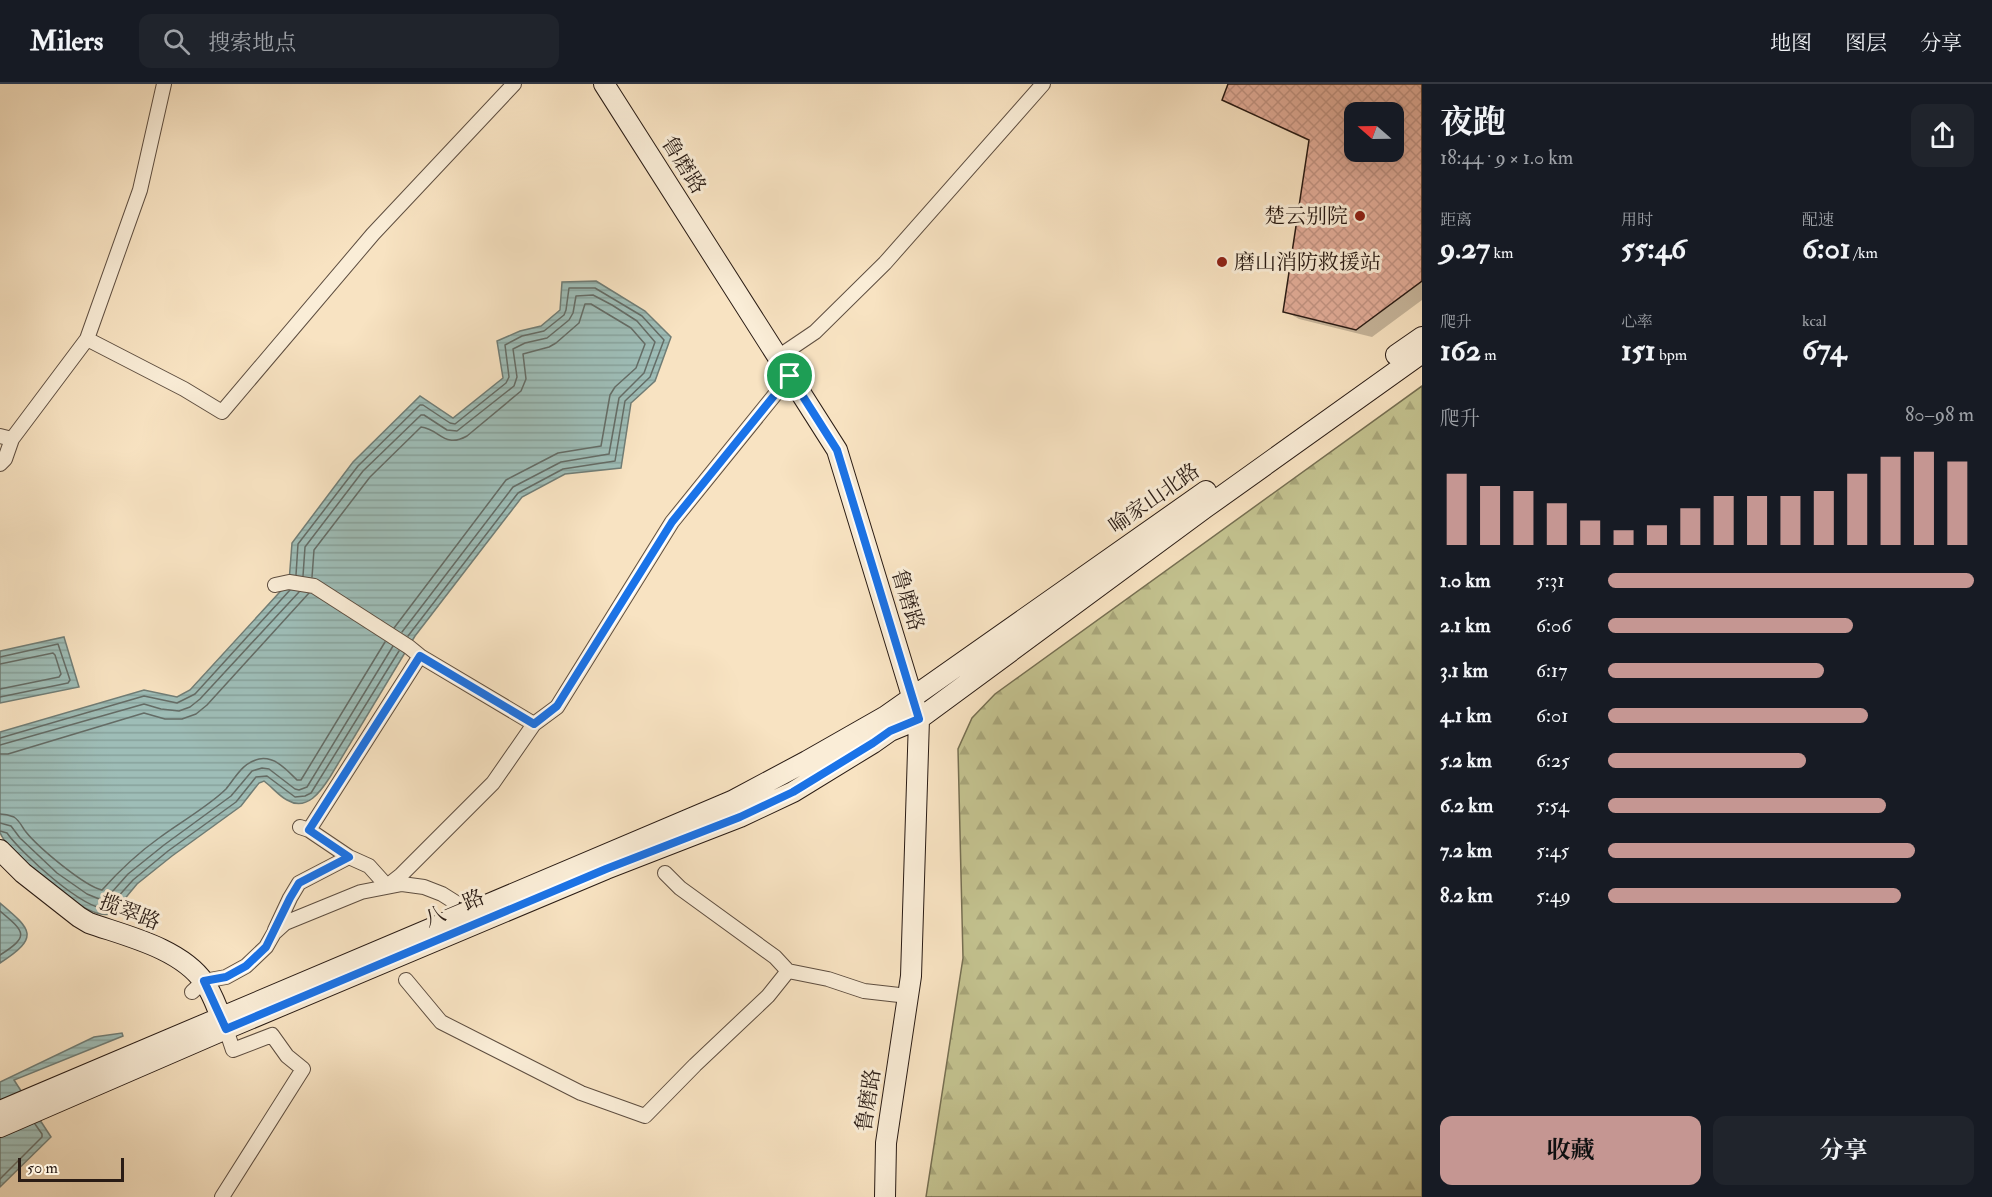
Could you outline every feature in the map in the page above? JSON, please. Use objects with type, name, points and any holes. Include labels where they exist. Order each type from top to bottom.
[{"type":"main road","name":"鲁磨路","points":[[604,84],[837,450],[919,719],[911,976],[886,1143],[885,1197]]},
{"type":"main road","name":"喻家山北路","points":[[912,696],[1422,337]]},
{"type":"main road","name":"喻家山北路","points":[[919,719],[1204,508],[1422,353]]},
{"type":"main road","name":"八一路","points":[[0,1127],[470,911],[732,801],[863,729],[912,696]]},
{"type":"main road","name":"八一路","points":[[223,1023],[740,817],[793,792],[890,731],[919,719]]},
{"type":"main road","name":"揽翠路","points":[[0,850],[23,873],[79,917],[89,923],[158,948],[182,962],[198,987],[215,1003],[223,1023]]},
{"type":"main road","name":"八一路","points":[[0,1111],[194,1036]]},
{"type":"street","points":[[0,464],[5,459],[6,438],[87,339],[140,190],[164,84]]},
{"type":"street","points":[[87,339],[184,389],[222,412],[373,234],[514,84]]},
{"type":"street","points":[[778,357],[815,332],[885,262],[1043,84]]},
{"type":"street","points":[[387,886],[401,875],[493,783],[534,724],[557,706],[672,522],[790,376]]},
{"type":"street","points":[[275,585],[289,582],[314,586],[409,646],[420,656],[534,724]]},
{"type":"street","points":[[387,886],[369,866],[349,857],[304,828],[420,656]]},
{"type":"street","points":[[198,987],[226,977],[246,966],[266,947],[299,883],[349,857]]},
{"type":"street","points":[[665,873],[680,888],[775,957],[788,971],[828,979],[864,991],[908,996]]},
{"type":"street","points":[[274,933],[285,923],[361,892],[402,884],[442,894],[470,911]]},
{"type":"street","points":[[406,980],[441,1022],[581,1093],[645,1116],[768,996],[788,971]]},
{"type":"street","points":[[222,1197],[303,1069],[287,1056],[272,1035],[233,1050],[223,1023]]},
{"type":"green space","points":[[1422,386],[1422,1197],[926,1197],[963,958],[958,749],[972,718],[995,694]]},
{"type":"water","points":[[596,281],[645,311],[671,337],[655,381],[631,403],[621,468],[565,474],[522,497],[415,636],[318,794],[307,802],[294,803],[281,796],[264,781],[259,783],[241,806],[137,884],[113,913],[103,914],[75,902],[44,879],[10,848],[0,833],[0,732],[144,690],[177,697],[190,690],[289,582],[292,543],[353,462],[420,396],[453,418],[503,378],[497,341],[520,331],[541,326],[560,310],[562,282]]},
{"type":"water","points":[[64,637],[79,687],[0,703],[0,651]]},
{"type":"water","points":[[0,903],[19,920],[27,933],[26,940],[21,946],[0,963]]},
{"type":"water","points":[[122,1033],[123,1036],[14,1080],[51,1137],[0,1187],[0,1082],[94,1037]]},
{"type":"building","name":"楚云别院","points":[[1228,84],[1422,84],[1422,281],[1356,330],[1283,312],[1309,140],[1222,100]]},
{"type":"place","name":"楚云别院","points":[[1360,216]]},
{"type":"place","name":"磨山消防救援站","points":[[1222,262]]},
{"type":"route","points":[[790,376],[837,450],[919,719],[890,731],[793,792],[740,817],[606,869],[226,1029],[204,981],[226,977],[246,966],[266,947],[299,883],[349,857],[309,830],[420,656],[534,724],[557,706],[672,522],[790,376]]}]
